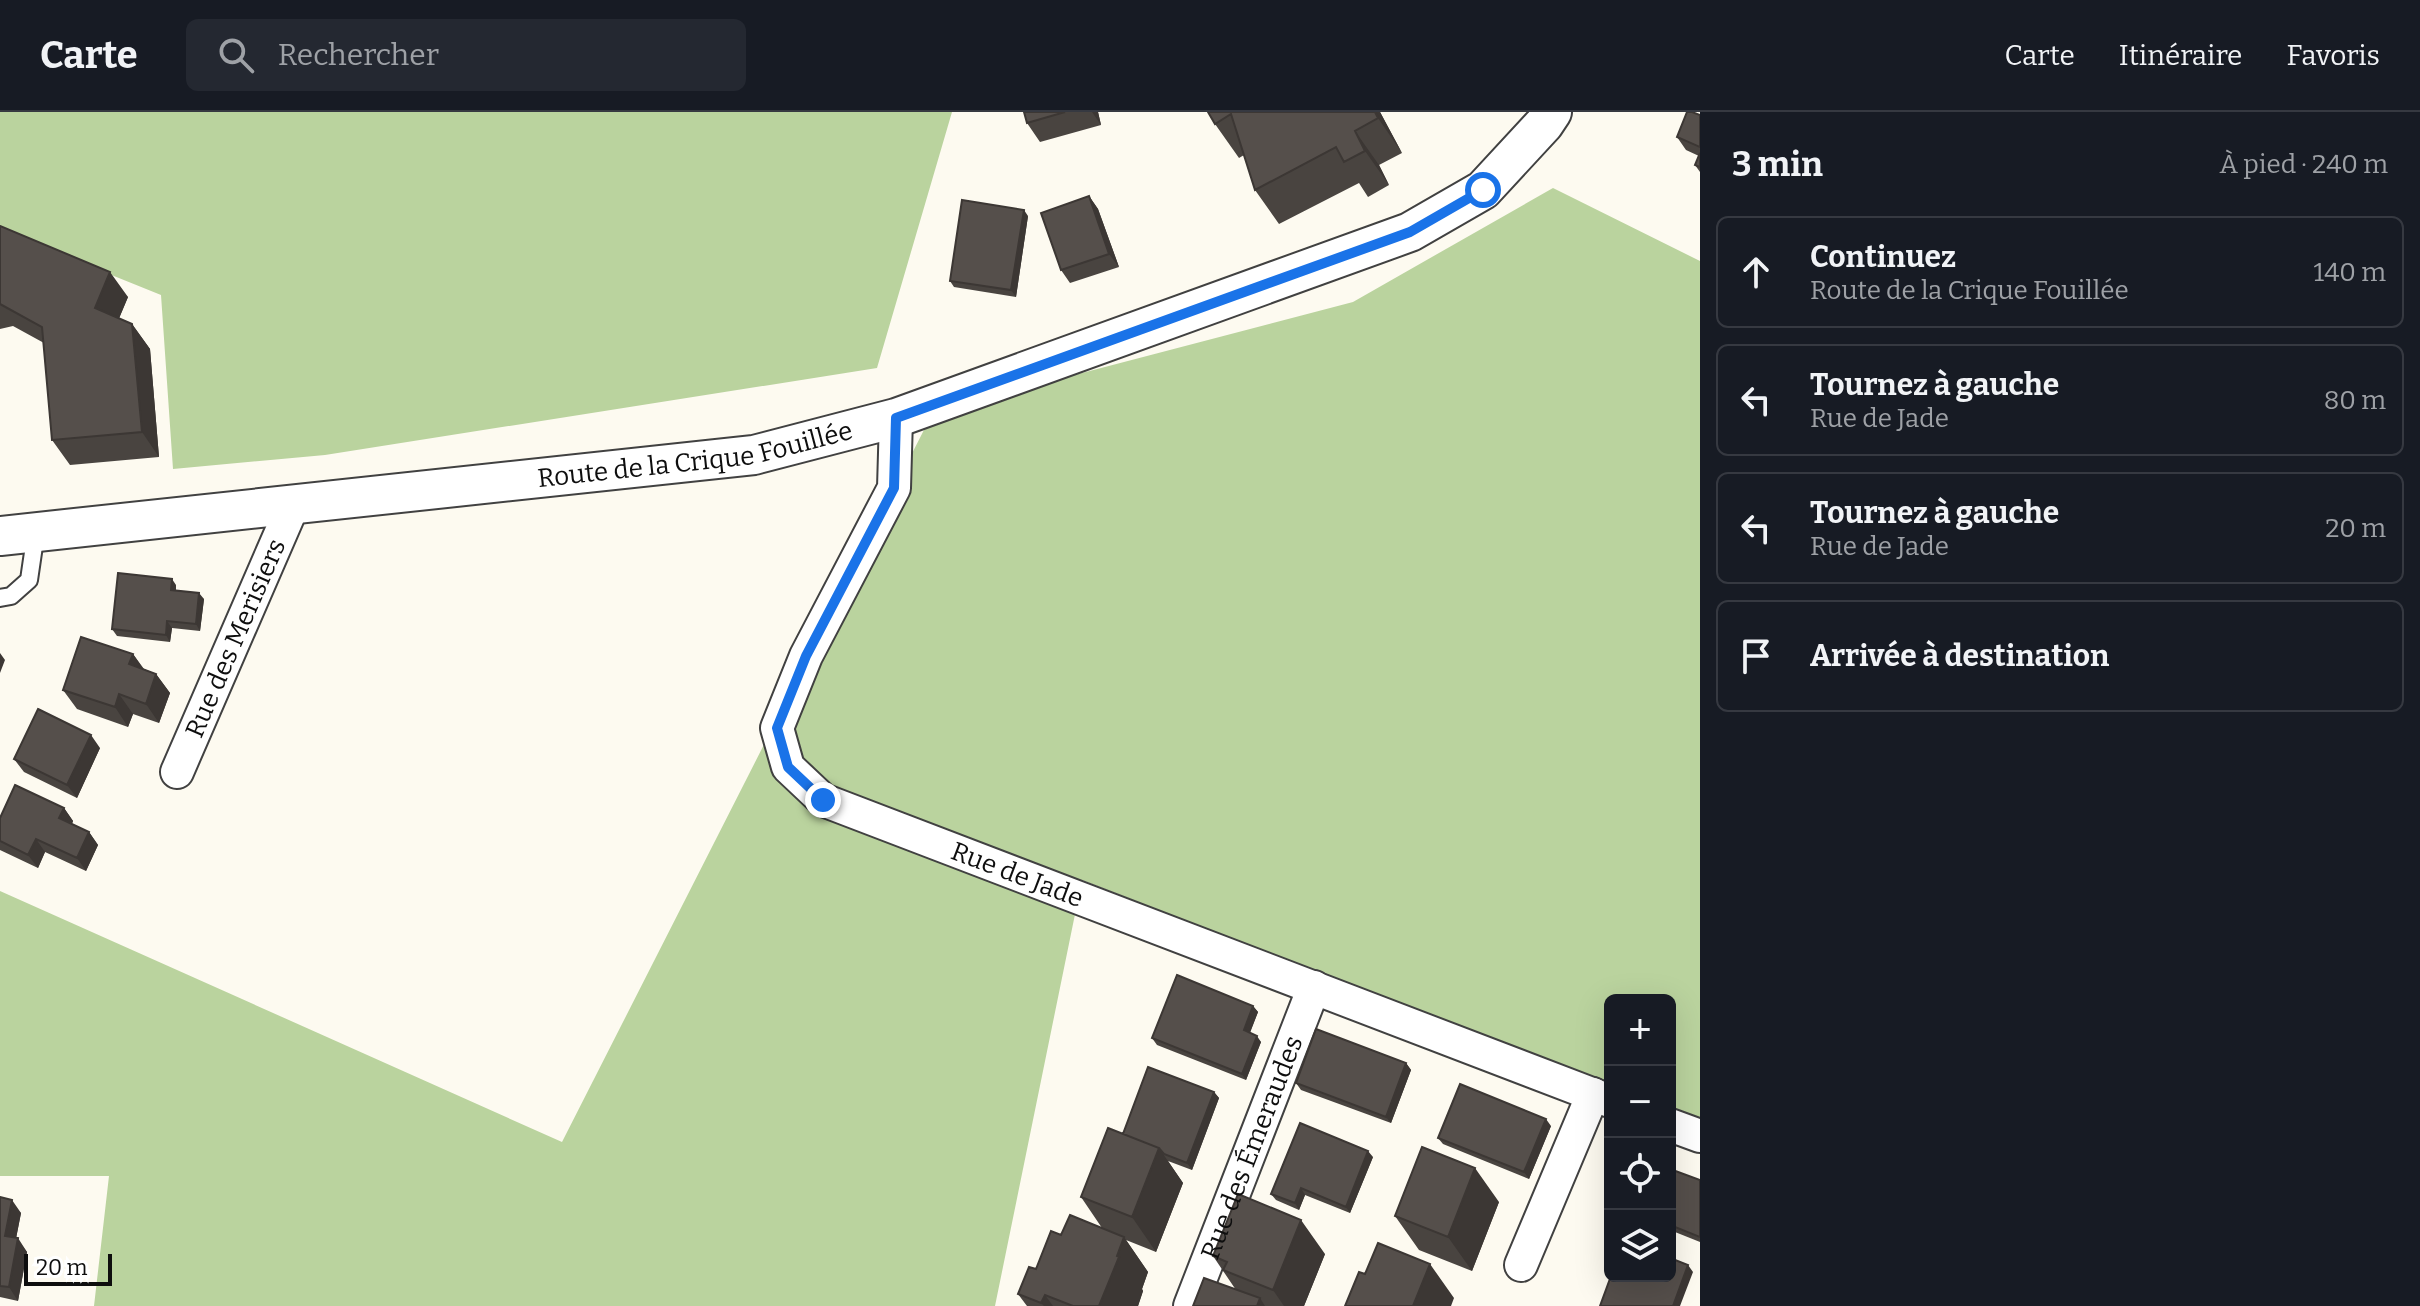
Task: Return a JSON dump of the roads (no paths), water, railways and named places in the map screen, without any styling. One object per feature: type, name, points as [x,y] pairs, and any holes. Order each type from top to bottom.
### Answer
[{"type":"street","name":"Route de la Crique Fouillée","points":[[18,534],[754,455],[896,418],[1410,232],[1483,190],[1552,112]]},
{"type":"street","name":"Rue de Jade","points":[[896,418],[894,488],[806,656],[777,728],[788,767],[823,800],[1601,1098]]},
{"type":"street","name":"Rue des Merisiers","points":[[177,772],[293,505]]},
{"type":"street","name":"Rue des Émeraudes","points":[[1190,1306],[1314,987]]},
{"type":"street","points":[[1521,1265],[1601,1098]]},
{"type":"street","points":[[1676,1127],[1700,1136]]},
{"type":"lane","points":[[0,598],[11,596],[29,580],[18,534]]}]
